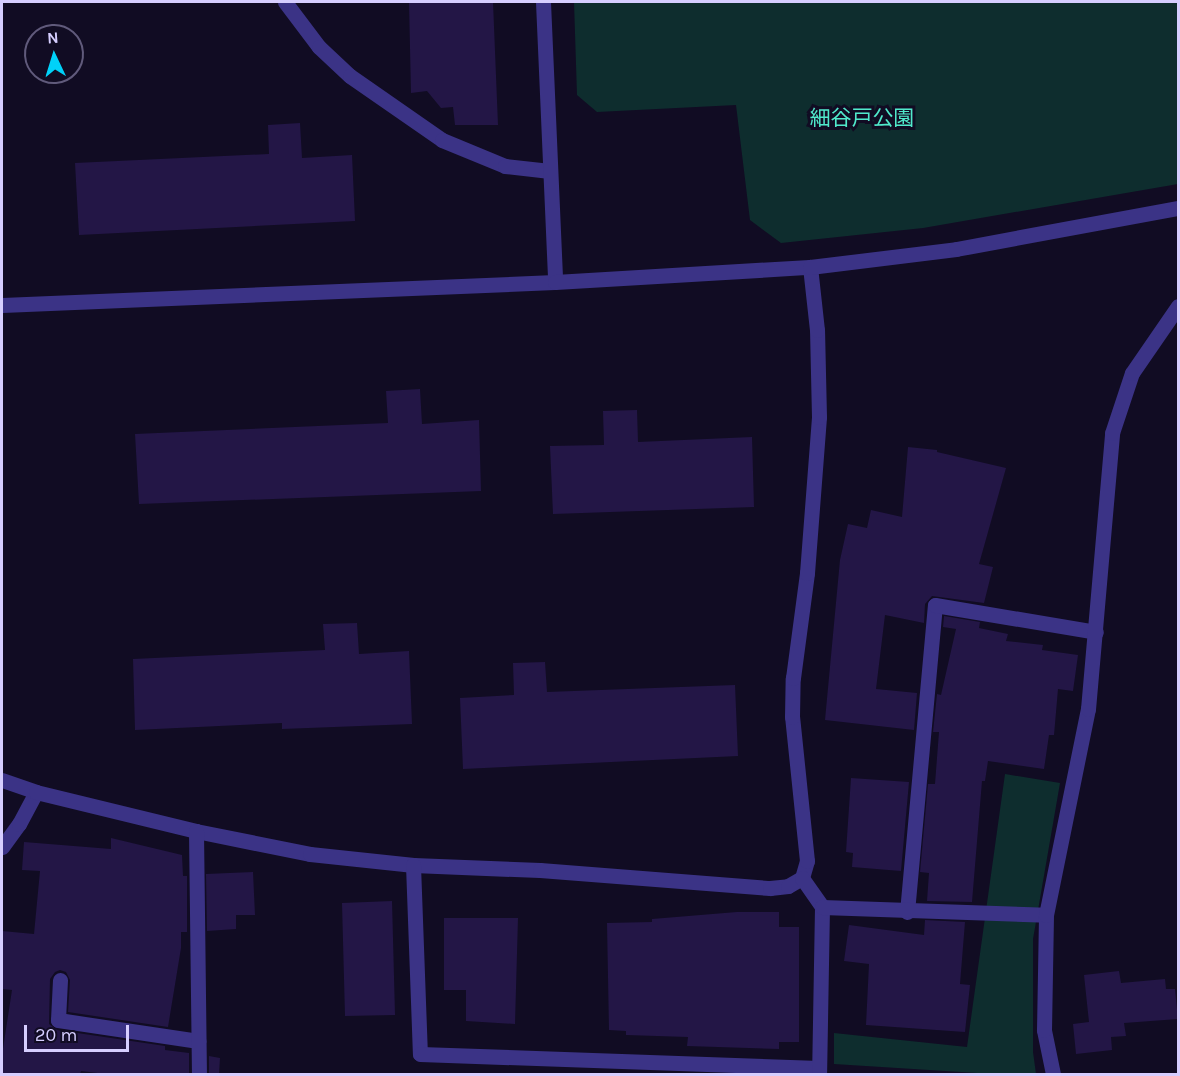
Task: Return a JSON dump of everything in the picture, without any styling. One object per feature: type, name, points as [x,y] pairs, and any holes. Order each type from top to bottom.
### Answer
[{"type":"street","points":[[285,2],[319,47],[350,76],[442,140],[505,166],[550,171]]},
{"type":"street","points":[[543,2],[555,282]]},
{"type":"street","points":[[2,305],[555,282],[810,267],[956,249],[1179,208]]},
{"type":"street","points":[[2,780],[36,792],[196,831],[310,854],[413,865],[540,870],[770,888],[788,886],[802,878],[807,861],[792,717],[793,678],[807,573],[819,417],[817,330],[810,267]]},
{"type":"street","points":[[1053,1074],[1044,1030],[1046,915],[1088,709],[1112,434],[1132,373],[1179,306]]},
{"type":"street","points":[[907,912],[935,605],[1096,632]]},
{"type":"street","points":[[2,847],[19,824],[36,792]]},
{"type":"street","points":[[196,831],[199,1074]]},
{"type":"street","points":[[413,865],[420,1054],[819,1071],[822,907],[802,878]]},
{"type":"street","points":[[822,907],[907,912],[1046,915]]},
{"type":"street","points":[[60,980],[58,1020],[198,1041]]},
{"type":"green space","name":"細谷戸公園","points":[[574,2],[1178,2],[1178,184],[923,228],[781,243],[750,220],[736,105],[597,112],[577,95]]},
{"type":"green space","points":[[1005,774],[1060,783],[1033,939],[1033,1052],[1036,1074],[993,1074],[834,1064],[834,1033],[967,1047]]},
{"type":"building","points":[[409,2],[493,2],[498,125],[455,125],[453,107],[441,108],[427,91],[411,93]]},
{"type":"building","points":[[300,123],[302,158],[352,155],[355,221],[79,235],[75,163],[269,154],[268,125]]},
{"type":"building","points":[[420,389],[422,424],[479,420],[481,491],[139,504],[135,434],[388,423],[386,391]]},
{"type":"building","points":[[637,410],[638,442],[752,437],[754,507],[553,514],[550,446],[604,445],[603,411]]},
{"type":"building","points":[[908,447],[937,450],[937,452],[1006,468],[979,564],[993,567],[984,603],[932,596],[925,604],[924,623],[885,615],[876,689],[917,693],[914,730],[825,720],[840,560],[848,524],[867,528],[871,510],[902,517]]},
{"type":"building","points":[[944,616],[980,622],[979,628],[1008,634],[1006,641],[1043,645],[1042,650],[1078,655],[1073,691],[1058,689],[1054,735],[1049,735],[1044,769],[988,761],[985,781],[982,781],[972,902],[927,901],[929,873],[920,872],[928,784],[935,784],[939,732],[933,732],[937,694],[941,695],[956,629],[943,627]]},
{"type":"building","points":[[357,623],[359,654],[409,651],[412,724],[282,729],[282,723],[135,730],[133,659],[325,650],[323,624]]},
{"type":"building","points":[[545,662],[547,692],[735,685],[738,756],[463,769],[460,698],[514,695],[513,663]]},
{"type":"building","points":[[851,778],[909,782],[901,871],[852,867],[853,853],[846,852]]},
{"type":"building","points":[[111,838],[182,855],[183,876],[187,876],[187,932],[181,932],[181,948],[168,1027],[68,1012],[70,980],[66,972],[60,970],[55,972],[50,979],[49,1024],[57,1030],[165,1046],[165,1050],[189,1053],[189,1074],[106,1074],[81,1071],[80,1074],[2,1074],[2,1055],[12,990],[2,989],[2,931],[34,934],[40,871],[22,870],[24,842],[111,849]]},
{"type":"building","points":[[253,872],[255,915],[236,915],[236,929],[207,931],[206,874]]},
{"type":"building","points":[[392,901],[395,1015],[345,1016],[342,903]]},
{"type":"building","points":[[737,912],[779,912],[779,927],[799,927],[799,1042],[779,1042],[779,1049],[687,1046],[688,1037],[626,1035],[626,1031],[609,1030],[607,923],[652,922],[652,919]]},
{"type":"building","points":[[444,918],[518,918],[515,1024],[466,1021],[466,990],[444,990]]},
{"type":"building","points":[[925,920],[965,922],[960,984],[970,985],[965,1032],[866,1025],[869,964],[844,961],[849,925],[924,935]]},
{"type":"building","points":[[1119,971],[1121,983],[1165,979],[1166,989],[1175,989],[1178,1019],[1124,1023],[1126,1036],[1111,1037],[1112,1050],[1076,1054],[1073,1024],[1089,1022],[1084,975]]},
{"type":"building","points":[[209,1056],[220,1058],[219,1074],[209,1074]]}]
